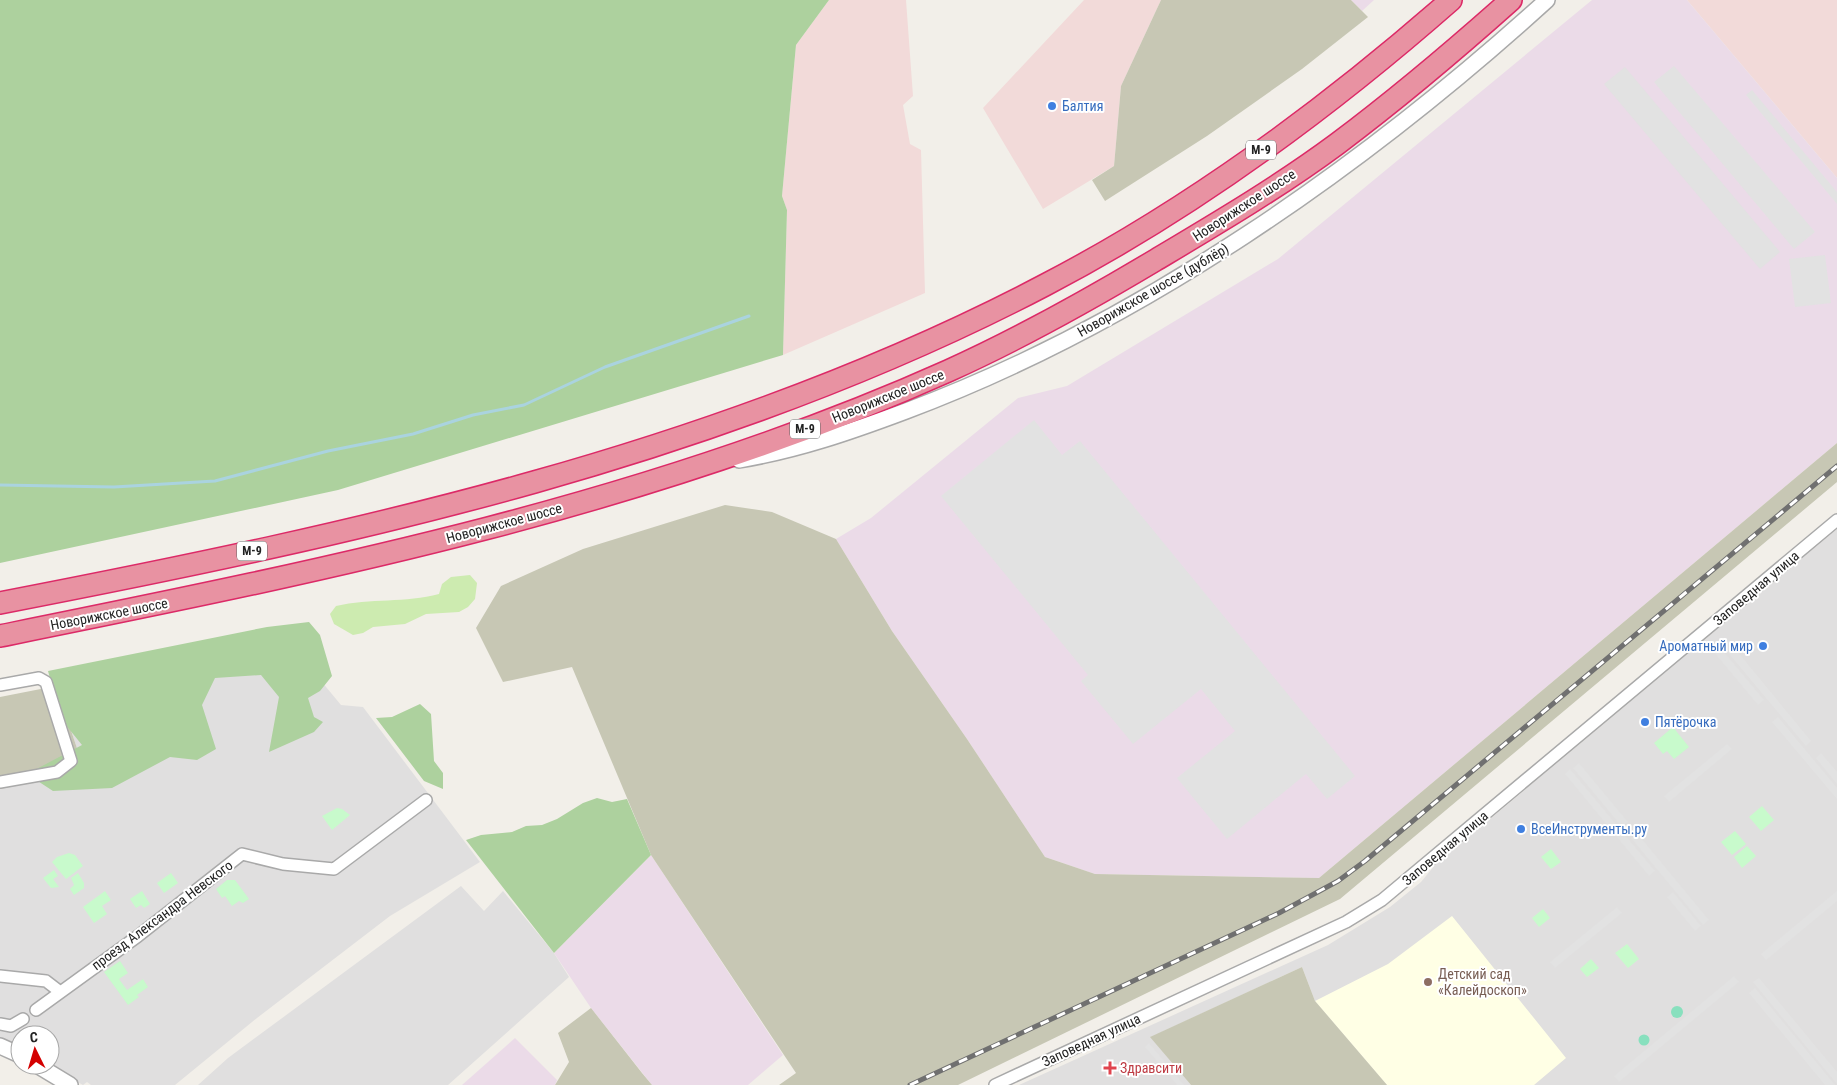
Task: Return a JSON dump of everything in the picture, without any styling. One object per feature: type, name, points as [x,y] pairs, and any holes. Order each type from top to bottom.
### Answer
[{"type":"highway","name":"М-9","points":[[0,604],[155,573],[464,502],[591,466],[712,426],[875,364],[1043,286],[1132,236],[1277,138],[1451,0]]},
{"type":"highway","name":"Новорижское шоссе","points":[[0,636],[312,571],[466,534],[590,500],[700,465],[836,418],[947,372],[1036,329],[1102,292],[1276,186],[1336,144],[1511,0]]},
{"type":"street","name":"Новорижское шоссе (дублёр)","points":[[700,465],[784,453],[849,432],[938,399],[1038,355],[1115,313],[1243,238],[1365,149],[1481,60],[1547,0]]},
{"type":"street","name":"Заповедная улица","points":[[995,1085],[1346,922],[1382,900],[1837,520]]},
{"type":"street","points":[[0,685],[39,678],[46,682],[71,761],[57,772],[0,782]]},
{"type":"street","name":"проезд Александра Невского","points":[[36,1010],[59,991],[138,936],[242,854],[283,864],[334,869],[426,800]]},
{"type":"street","points":[[0,976],[46,982],[59,991]]},
{"type":"street","points":[[0,1024],[11,1026],[23,1020]]},
{"type":"street","points":[[53,1075],[70,1085]]},
{"type":"shaded area","points":[[829,0],[906,0],[913,96],[903,105],[910,144],[921,150],[925,293],[783,355],[787,210],[782,196],[796,45]]},
{"type":"shaded area","name":"Балтия","points":[[1084,0],[1161,0],[1121,86],[1114,166],[1043,209],[983,108]]},
{"type":"shaded area","points":[[1161,0],[1351,0],[1368,17],[1302,69],[1207,136],[1105,201],[1092,180],[1114,166],[1121,86]]},
{"type":"shaded area","points":[[1351,0],[1374,0],[1362,11]]},
{"type":"shaded area","points":[[1592,0],[1687,0],[1837,178],[1837,443],[1319,878],[1095,874],[1045,857],[967,739],[892,631],[836,539],[871,518],[1018,398],[1067,386],[1278,259]]},
{"type":"shaded area","points":[[1687,0],[1837,0],[1837,178]]},
{"type":"shaded area","points":[[1674,66],[1815,232],[1794,249],[1654,82]]},
{"type":"shaded area","points":[[1625,67],[1780,252],[1760,269],[1604,84]]},
{"type":"shaded area","points":[[1752,90],[1837,192],[1837,204],[1746,95]]},
{"type":"shaded area","points":[[1825,255],[1831,303],[1795,307],[1789,259]]},
{"type":"shaded area","points":[[1034,420],[1062,455],[1080,441],[1355,776],[1327,799],[1306,774],[1227,839],[1177,778],[1235,731],[1201,689],[1133,744],[1081,681],[1088,675],[941,496]]},
{"type":"shaded area","points":[[1837,443],[1837,482],[1340,899],[958,1085],[779,1085],[796,1073],[651,855],[572,667],[503,682],[476,628],[501,586],[583,549],[725,505],[772,512],[836,539],[892,631],[967,739],[1045,857],[1095,874],[1319,878]]},
{"type":"shaded area","points":[[1837,529],[1837,1085],[1387,1085],[1315,1001],[1302,967],[1151,1037],[1191,1085],[1019,1085],[1328,945],[1390,907],[1421,882],[1435,865]]},
{"type":"shaded area","points":[[1727,639],[1811,741],[1806,746],[1721,644]]},
{"type":"shaded area","points":[[292,646],[341,705],[363,707],[480,862],[390,916],[257,1018],[175,1085],[91,1085],[87,1082],[83,1085],[60,1072],[60,1025],[10,1025],[10,1046],[0,1041],[0,789],[85,772],[56,686]]},
{"type":"shaded area","points":[[1719,646],[1764,700],[1758,705],[1713,651]]},
{"type":"shaded area","points":[[56,686],[85,772],[0,789],[0,697]]},
{"type":"shaded area","points":[[1778,717],[1837,788],[1837,799],[1772,722]]},
{"type":"shaded area","points":[[1727,744],[1732,749],[1669,802],[1664,796]]},
{"type":"shaded area","points":[[1821,753],[1837,772],[1837,784],[1816,758]]},
{"type":"shaded area","points":[[1579,763],[1628,822],[1622,827],[1573,768]]},
{"type":"shaded area","points":[[1570,769],[1655,871],[1649,876],[1565,774]]},
{"type":"shaded area","points":[[1637,833],[1709,920],[1703,925],[1631,838]]},
{"type":"shaded area","points":[[651,855],[783,1055],[748,1085],[652,1085],[591,1008],[554,953]]},
{"type":"shaded area","points":[[461,886],[484,911],[503,891],[554,953],[569,977],[448,1085],[198,1085],[228,1058]]},
{"type":"shaded area","points":[[1837,891],[1837,901],[1766,960],[1761,954]]},
{"type":"shaded area","points":[[1673,892],[1701,926],[1695,931],[1667,897]]},
{"type":"shaded area","points":[[1617,907],[1622,913],[1555,968],[1550,962]]},
{"type":"shaded area","name":"Детский сад «Калейдоскоп»","points":[[1452,916],[1566,1058],[1534,1085],[1387,1085],[1315,1001],[1388,964]]},
{"type":"shaded area","points":[[1302,967],[1315,1001],[1387,1085],[1191,1085],[1150,1037]]},
{"type":"shaded area","points":[[1734,976],[1739,982],[1619,1082],[1614,1076]]},
{"type":"shaded area","points":[[1759,978],[1837,1072],[1837,1084],[1753,982]]},
{"type":"shaded area","points":[[1755,988],[1835,1085],[1825,1085],[1749,993]]},
{"type":"shaded area","points":[[591,1008],[652,1085],[555,1085],[569,1062],[558,1033]]},
{"type":"shaded area","points":[[515,1038],[557,1080],[555,1085],[462,1085]]},
{"type":"shaded area","points":[[1149,1043],[1184,1085],[1177,1085],[1145,1047]]},
{"type":"green space","points":[[0,0],[829,0],[796,45],[782,196],[787,210],[783,355],[338,490],[0,563]]},
{"type":"green space","points":[[470,575],[477,583],[475,599],[468,607],[459,612],[426,614],[405,624],[373,627],[363,633],[353,635],[334,624],[330,614],[336,606],[362,602],[414,599],[439,594],[442,584],[451,577]]},
{"type":"green space","points":[[309,622],[320,635],[332,676],[320,691],[308,698],[314,717],[323,722],[314,732],[269,752],[279,697],[261,675],[215,678],[202,705],[216,749],[197,760],[170,757],[112,788],[53,791],[27,774],[82,745],[61,719],[48,671],[267,627]]},
{"type":"green space","points":[[420,704],[431,714],[434,761],[443,773],[443,789],[424,781],[376,718],[392,717]]},
{"type":"green space","points":[[1673,727],[1689,747],[1674,759],[1667,751],[1663,754],[1654,743]]},
{"type":"green space","points":[[597,798],[612,802],[627,799],[651,855],[554,953],[466,840],[481,835],[512,832],[526,826],[542,825],[557,819],[583,803]]},
{"type":"green space","points":[[1762,806],[1774,820],[1761,831],[1749,817]]},
{"type":"green space","points":[[337,808],[350,815],[332,830],[322,816]]},
{"type":"green space","points":[[1735,831],[1746,844],[1732,855],[1721,842]]},
{"type":"green space","points":[[1747,846],[1756,856],[1742,868],[1734,857]]},
{"type":"green space","points":[[1551,849],[1561,862],[1551,869],[1541,857]]},
{"type":"green space","points":[[69,853],[75,855],[83,866],[66,879],[52,862],[57,857]]},
{"type":"green space","points":[[54,870],[58,876],[53,879],[59,887],[51,888],[43,878]]},
{"type":"green space","points":[[78,873],[84,883],[84,888],[74,895],[70,889],[74,885],[71,878]]},
{"type":"green space","points":[[171,873],[178,883],[164,893],[157,883]]},
{"type":"green space","points":[[227,880],[235,880],[249,899],[243,903],[239,901],[232,906],[225,896],[222,898],[216,889]]},
{"type":"green space","points":[[105,891],[111,900],[102,906],[107,914],[94,923],[83,907]]},
{"type":"green space","points":[[142,891],[150,904],[144,908],[141,905],[136,908],[130,899]]},
{"type":"green space","points":[[1543,909],[1550,918],[1539,927],[1532,918]]},
{"type":"green space","points":[[1627,944],[1639,959],[1628,968],[1615,953]]},
{"type":"green space","points":[[1591,959],[1599,968],[1587,977],[1580,969]]},
{"type":"green space","points":[[120,961],[128,973],[119,979],[127,990],[143,979],[148,987],[128,1005],[104,972]]},
{"type":"green space","points":[[1677,1006],[1683,1012],[1677,1018],[1671,1012]]},
{"type":"green space","points":[[1644,1034],[1650,1040],[1644,1046],[1638,1040]]},
{"type":"waterway","points":[[0,485],[114,487],[215,481],[328,451],[413,434],[473,415],[524,405],[605,367],[749,316]]},
{"type":"railway","points":[[910,1085],[1279,913],[1338,881],[1365,861],[1837,466]]},
{"type":"place","name":"Балтия","points":[[1052,106]]},
{"type":"place","name":"Ароматный мир","points":[[1763,646]]},
{"type":"place","name":"Пятёрочка","points":[[1645,722]]},
{"type":"place","name":"ВсеИнструменты.ру","points":[[1521,829]]},
{"type":"place","name":"Детский сад «Калейдоскоп»","points":[[1428,982]]},
{"type":"place","name":"Здравсити","points":[[1110,1068]]}]
